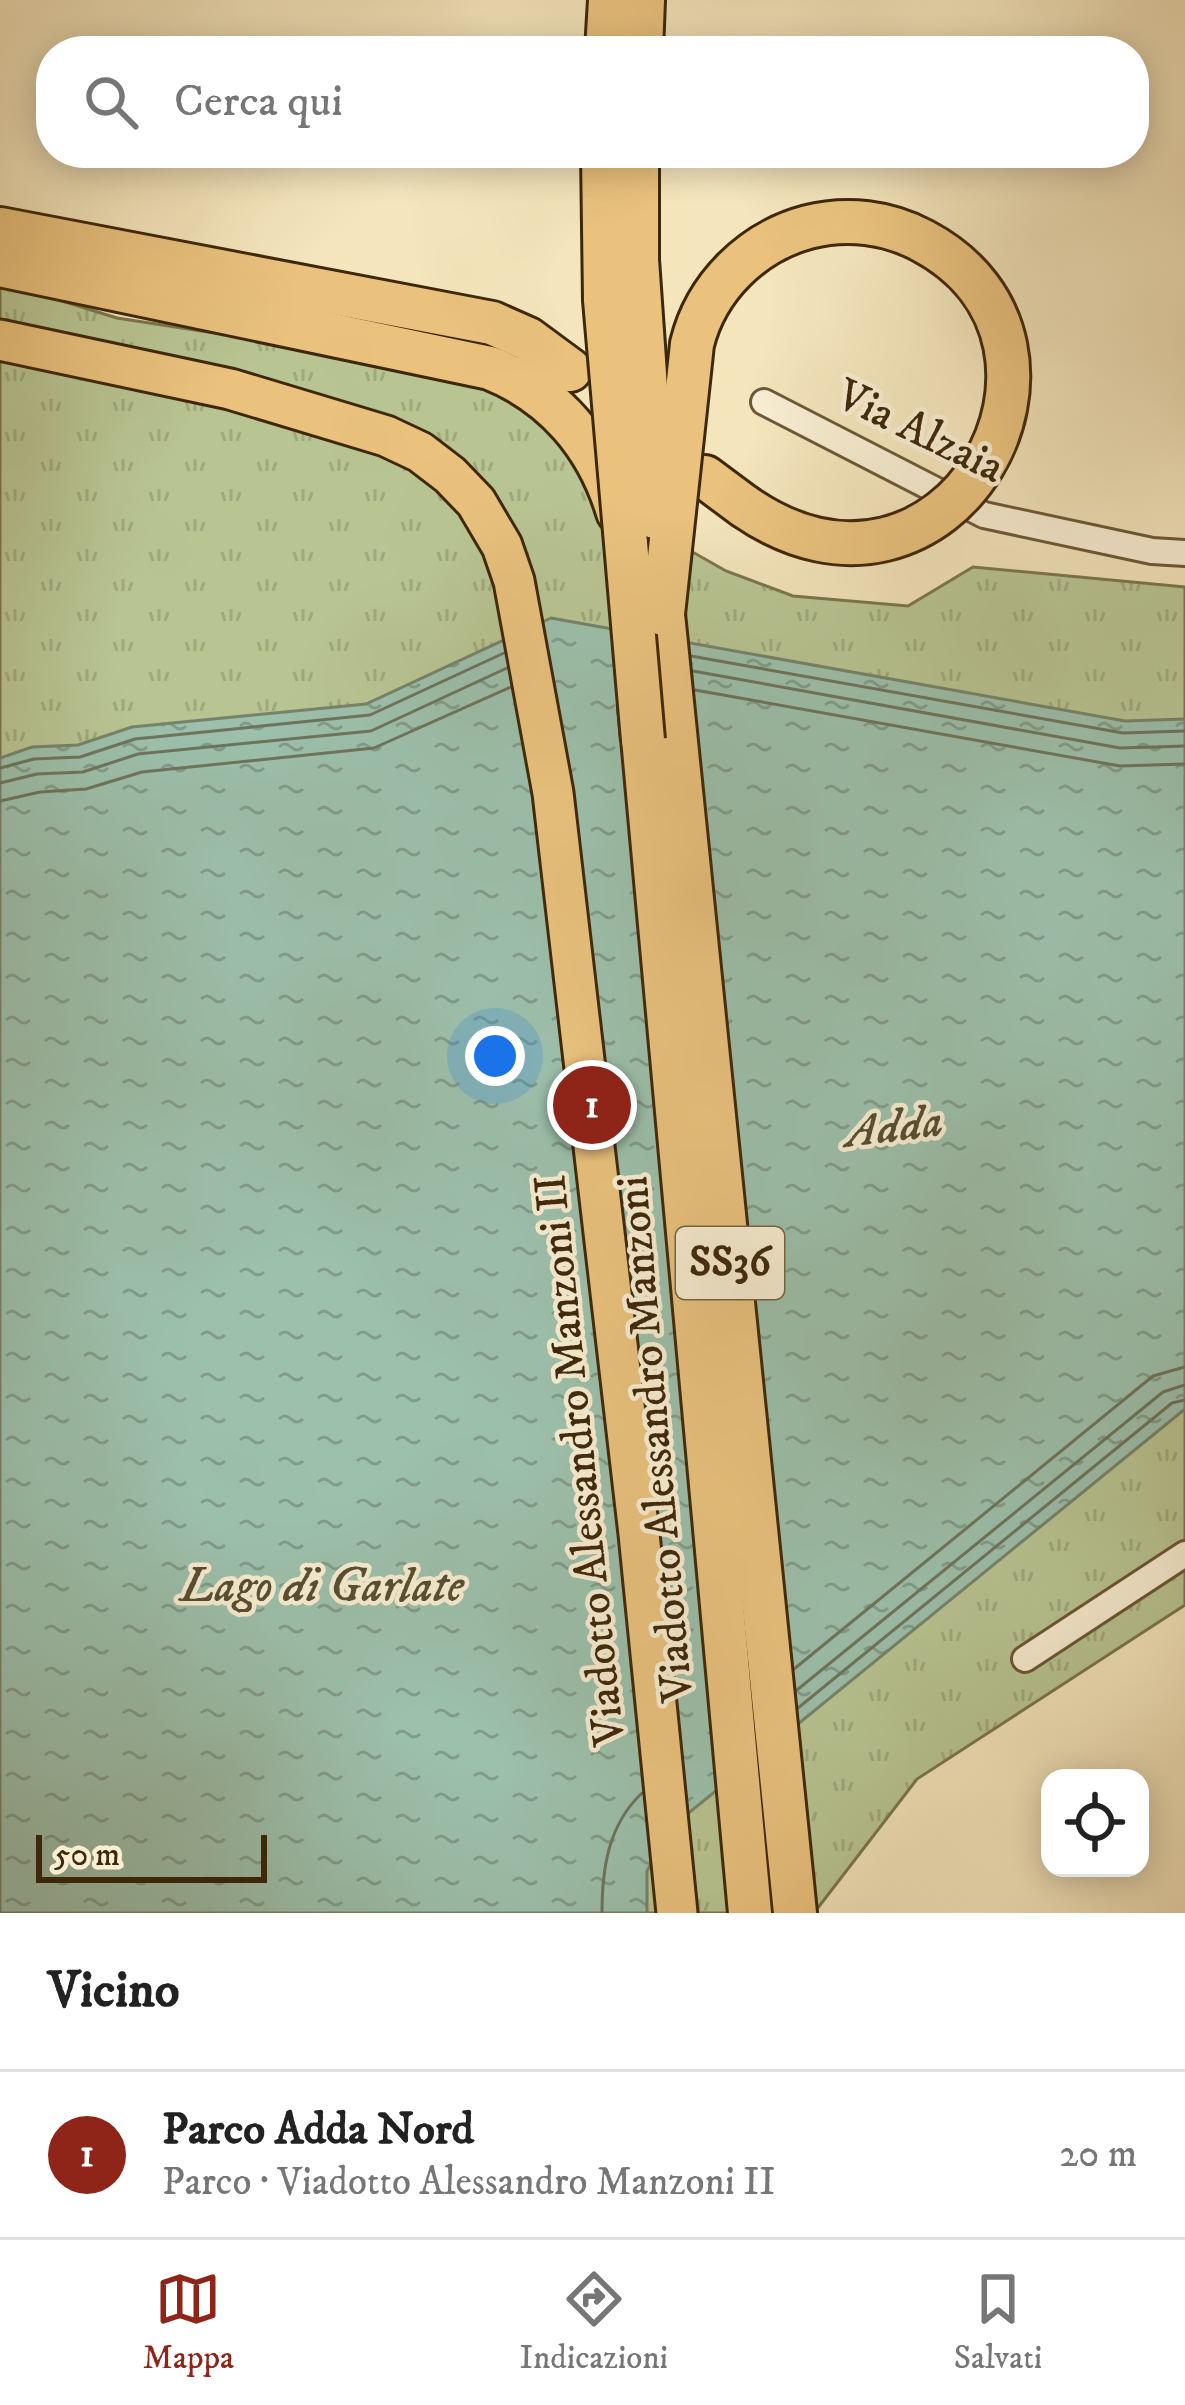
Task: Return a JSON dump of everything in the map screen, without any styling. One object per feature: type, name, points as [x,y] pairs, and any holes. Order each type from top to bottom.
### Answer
[{"type":"highway","points":[[608,36],[610,0]]},
{"type":"highway","points":[[642,36],[643,0]]},
{"type":"highway","name":"SS36","points":[[603,168],[605,300],[643,740]]},
{"type":"highway","name":"SS36","points":[[637,168],[637,260],[663,614]]},
{"type":"highway","points":[[663,614],[692,344],[702,315],[724,281],[778,238],[836,222],[905,232],[956,264],[976,287],[996,322],[1008,381],[997,440],[965,492],[917,527],[859,543],[800,536],[744,506],[704,477]]},
{"type":"highway","points":[[0,229],[492,323],[528,339],[570,370]]},
{"type":"highway","points":[[0,266],[465,362],[502,373],[545,399],[580,434],[606,478],[621,526],[643,740]]},
{"type":"highway","name":"Viadotto Alessandro Manzoni","points":[[663,614],[795,1913]]},
{"type":"highway","name":"Viadotto Alessandro Manzoni","points":[[643,740],[750,1913]]},
{"type":"main road","name":"Viadotto Alessandro Manzoni II","points":[[0,340],[230,389],[362,428],[420,452],[468,493],[497,534],[517,594],[553,793],[639,1534],[677,1913]]},
{"type":"street","name":"Via Alzaia","points":[[764,402],[984,515],[1152,551],[1185,553]]},
{"type":"street","points":[[1025,1659],[1185,1554]]},
{"type":"green space","points":[[0,282],[117,318],[351,354],[489,389],[552,426],[610,505],[726,571],[793,596],[908,606],[973,567],[1185,587],[1185,1605],[917,1779],[814,1913],[0,1913]]},
{"type":"water","points":[[551,618],[1125,721],[1185,719],[1185,1409],[669,1829],[647,1871],[647,1913],[0,1913],[0,758],[32,747],[78,745],[132,727],[366,704]]},
{"type":"place","name":"Parco Adda Nord","points":[[592,1105]]},
{"type":"water label","name":"Adda","points":[[894,1127]]},
{"type":"water label","name":"Lago di Garlate","points":[[322,1587]]}]
